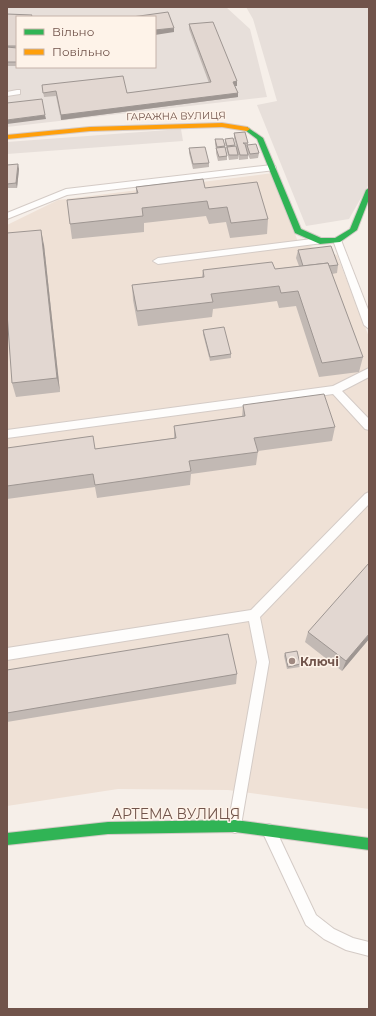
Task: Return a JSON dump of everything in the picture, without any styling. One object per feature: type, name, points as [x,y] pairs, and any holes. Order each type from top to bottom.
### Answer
[{"type":"street","name":"ГАРАЖНА ВУЛИЦЯ","points":[[7,137],[90,129],[222,125],[248,129],[260,138],[298,231],[320,241],[337,240]]},
{"type":"street","points":[[337,240],[353,230],[369,190]]},
{"type":"street","name":"АРТЕМА ВУЛИЦЯ","points":[[7,839],[108,828],[235,826],[369,844]]},
{"type":"lane","points":[[7,94],[17,92]]},
{"type":"lane","points":[[7,216],[66,192],[272,168]]},
{"type":"lane","points":[[337,240],[369,325]]},
{"type":"lane","points":[[158,261],[320,241]]},
{"type":"lane","points":[[7,434],[335,390],[369,372]]},
{"type":"lane","points":[[335,390],[369,426]]},
{"type":"lane","points":[[7,654],[254,615],[369,497]]},
{"type":"lane","points":[[235,826],[263,662],[254,615]]},
{"type":"lane","points":[[269,831],[311,920],[328,934],[350,945],[369,949]]},
{"type":"shaded area","points":[[7,7],[226,7],[250,29],[267,97],[7,127]]},
{"type":"shaded area","points":[[246,7],[369,7],[369,184],[349,219],[306,226],[257,105],[277,101],[253,19]]},
{"type":"shaded area","points":[[181,129],[183,141],[7,154],[7,142]]},
{"type":"shaded area","points":[[273,173],[298,242],[337,255],[369,337],[369,809],[228,790],[118,789],[7,806],[7,225],[58,200]]},
{"type":"building","points":[[168,12],[174,28],[156,30],[156,16],[139,16]]},
{"type":"building","points":[[7,14],[32,15],[16,16],[16,46],[7,46]]},
{"type":"building","points":[[213,22],[237,81],[233,82],[238,93],[61,115],[56,91],[43,93],[42,85],[123,76],[127,93],[211,82],[189,24]]},
{"type":"building","points":[[7,47],[16,48],[16,62],[7,62]]},
{"type":"building","points":[[42,99],[45,115],[7,120],[7,103]]},
{"type":"building","points":[[245,132],[248,143],[243,143],[245,144],[248,155],[240,155],[234,133]]},
{"type":"building","points":[[233,138],[235,145],[227,146],[225,139]]},
{"type":"building","points":[[215,139],[223,139],[225,146],[217,147]]},
{"type":"building","points":[[256,144],[259,153],[250,154],[247,145]]},
{"type":"building","points":[[236,146],[238,155],[229,155],[227,147]]},
{"type":"building","points":[[205,147],[209,163],[193,164],[189,148]]},
{"type":"building","points":[[225,147],[227,156],[219,157],[216,148]]},
{"type":"building","points":[[18,164],[16,183],[7,184],[7,165]]},
{"type":"building","points":[[203,179],[205,188],[257,182],[268,219],[231,223],[227,207],[209,209],[207,201],[142,208],[143,216],[70,224],[67,200],[138,193],[136,187]]},
{"type":"building","points":[[41,230],[57,378],[12,383],[7,313],[7,233]]},
{"type":"building","points":[[331,246],[338,265],[329,266],[328,263],[303,266],[298,250]]},
{"type":"building","points":[[272,262],[275,269],[328,263],[363,357],[322,363],[298,291],[281,293],[279,286],[211,294],[213,302],[137,311],[132,285],[204,277],[203,270]]},
{"type":"building","points":[[224,327],[231,354],[210,357],[203,330]]},
{"type":"building","points":[[324,394],[335,427],[254,438],[258,452],[189,461],[191,471],[95,485],[93,474],[7,486],[7,448],[93,436],[95,449],[176,438],[174,426],[245,416],[243,405]]},
{"type":"building","points":[[369,563],[369,634],[346,661],[308,632]]},
{"type":"building","points":[[228,634],[237,674],[7,713],[7,670]]},
{"type":"building","name":"Ключі","points":[[297,651],[300,664],[288,667],[285,653]]},
{"type":"traffic: fast","points":[[247,129],[260,138],[298,231],[320,241],[337,240],[353,230],[369,190]]},
{"type":"traffic: fast","points":[[7,839],[108,828],[235,826],[369,844]]},
{"type":"traffic: slow","points":[[7,137],[90,129],[222,125],[247,129]]},
{"type":"place","name":"Ключі","points":[[292,661]]}]
